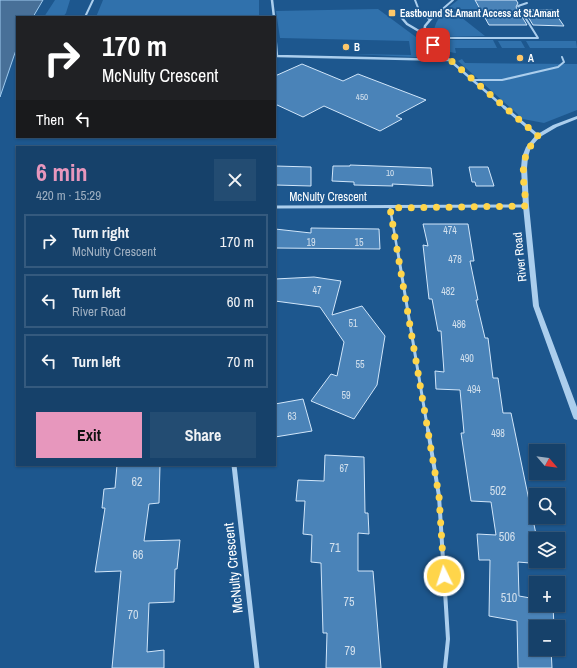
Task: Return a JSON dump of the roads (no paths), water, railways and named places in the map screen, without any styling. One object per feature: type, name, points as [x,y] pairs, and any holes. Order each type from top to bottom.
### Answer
[{"type":"street","points":[[272,0],[274,16]]},
{"type":"street","points":[[424,34],[425,26],[430,20],[426,14],[406,14],[401,17],[407,24],[424,34],[472,80],[538,136]]},
{"type":"street","points":[[276,56],[450,60]]},
{"type":"street","name":"River Road","points":[[577,117],[555,126],[538,136],[529,147],[525,157],[524,168],[526,206],[536,306],[577,417]]},
{"type":"street","name":"McNulty Crescent","points":[[276,207],[390,208],[526,206]]},
{"type":"street","name":"McNulty Crescent","points":[[234,466],[257,668]]},
{"type":"lane","points":[[85,16],[93,0]]},
{"type":"lane","points":[[415,0],[420,13]]},
{"type":"lane","points":[[430,20],[453,0]]},
{"type":"lane","points":[[427,38],[538,38],[518,6],[527,3]]},
{"type":"lane","points":[[472,80],[502,80],[558,67],[564,62],[562,57]]},
{"type":"lane","points":[[390,208],[439,496],[448,639],[445,668]]},
{"type":"place","name":"Eastbound St.Amant Access at St.Amant","points":[[392,13]]},
{"type":"place","name":"B","points":[[346,47]]},
{"type":"place","name":"A","points":[[520,58]]}]
